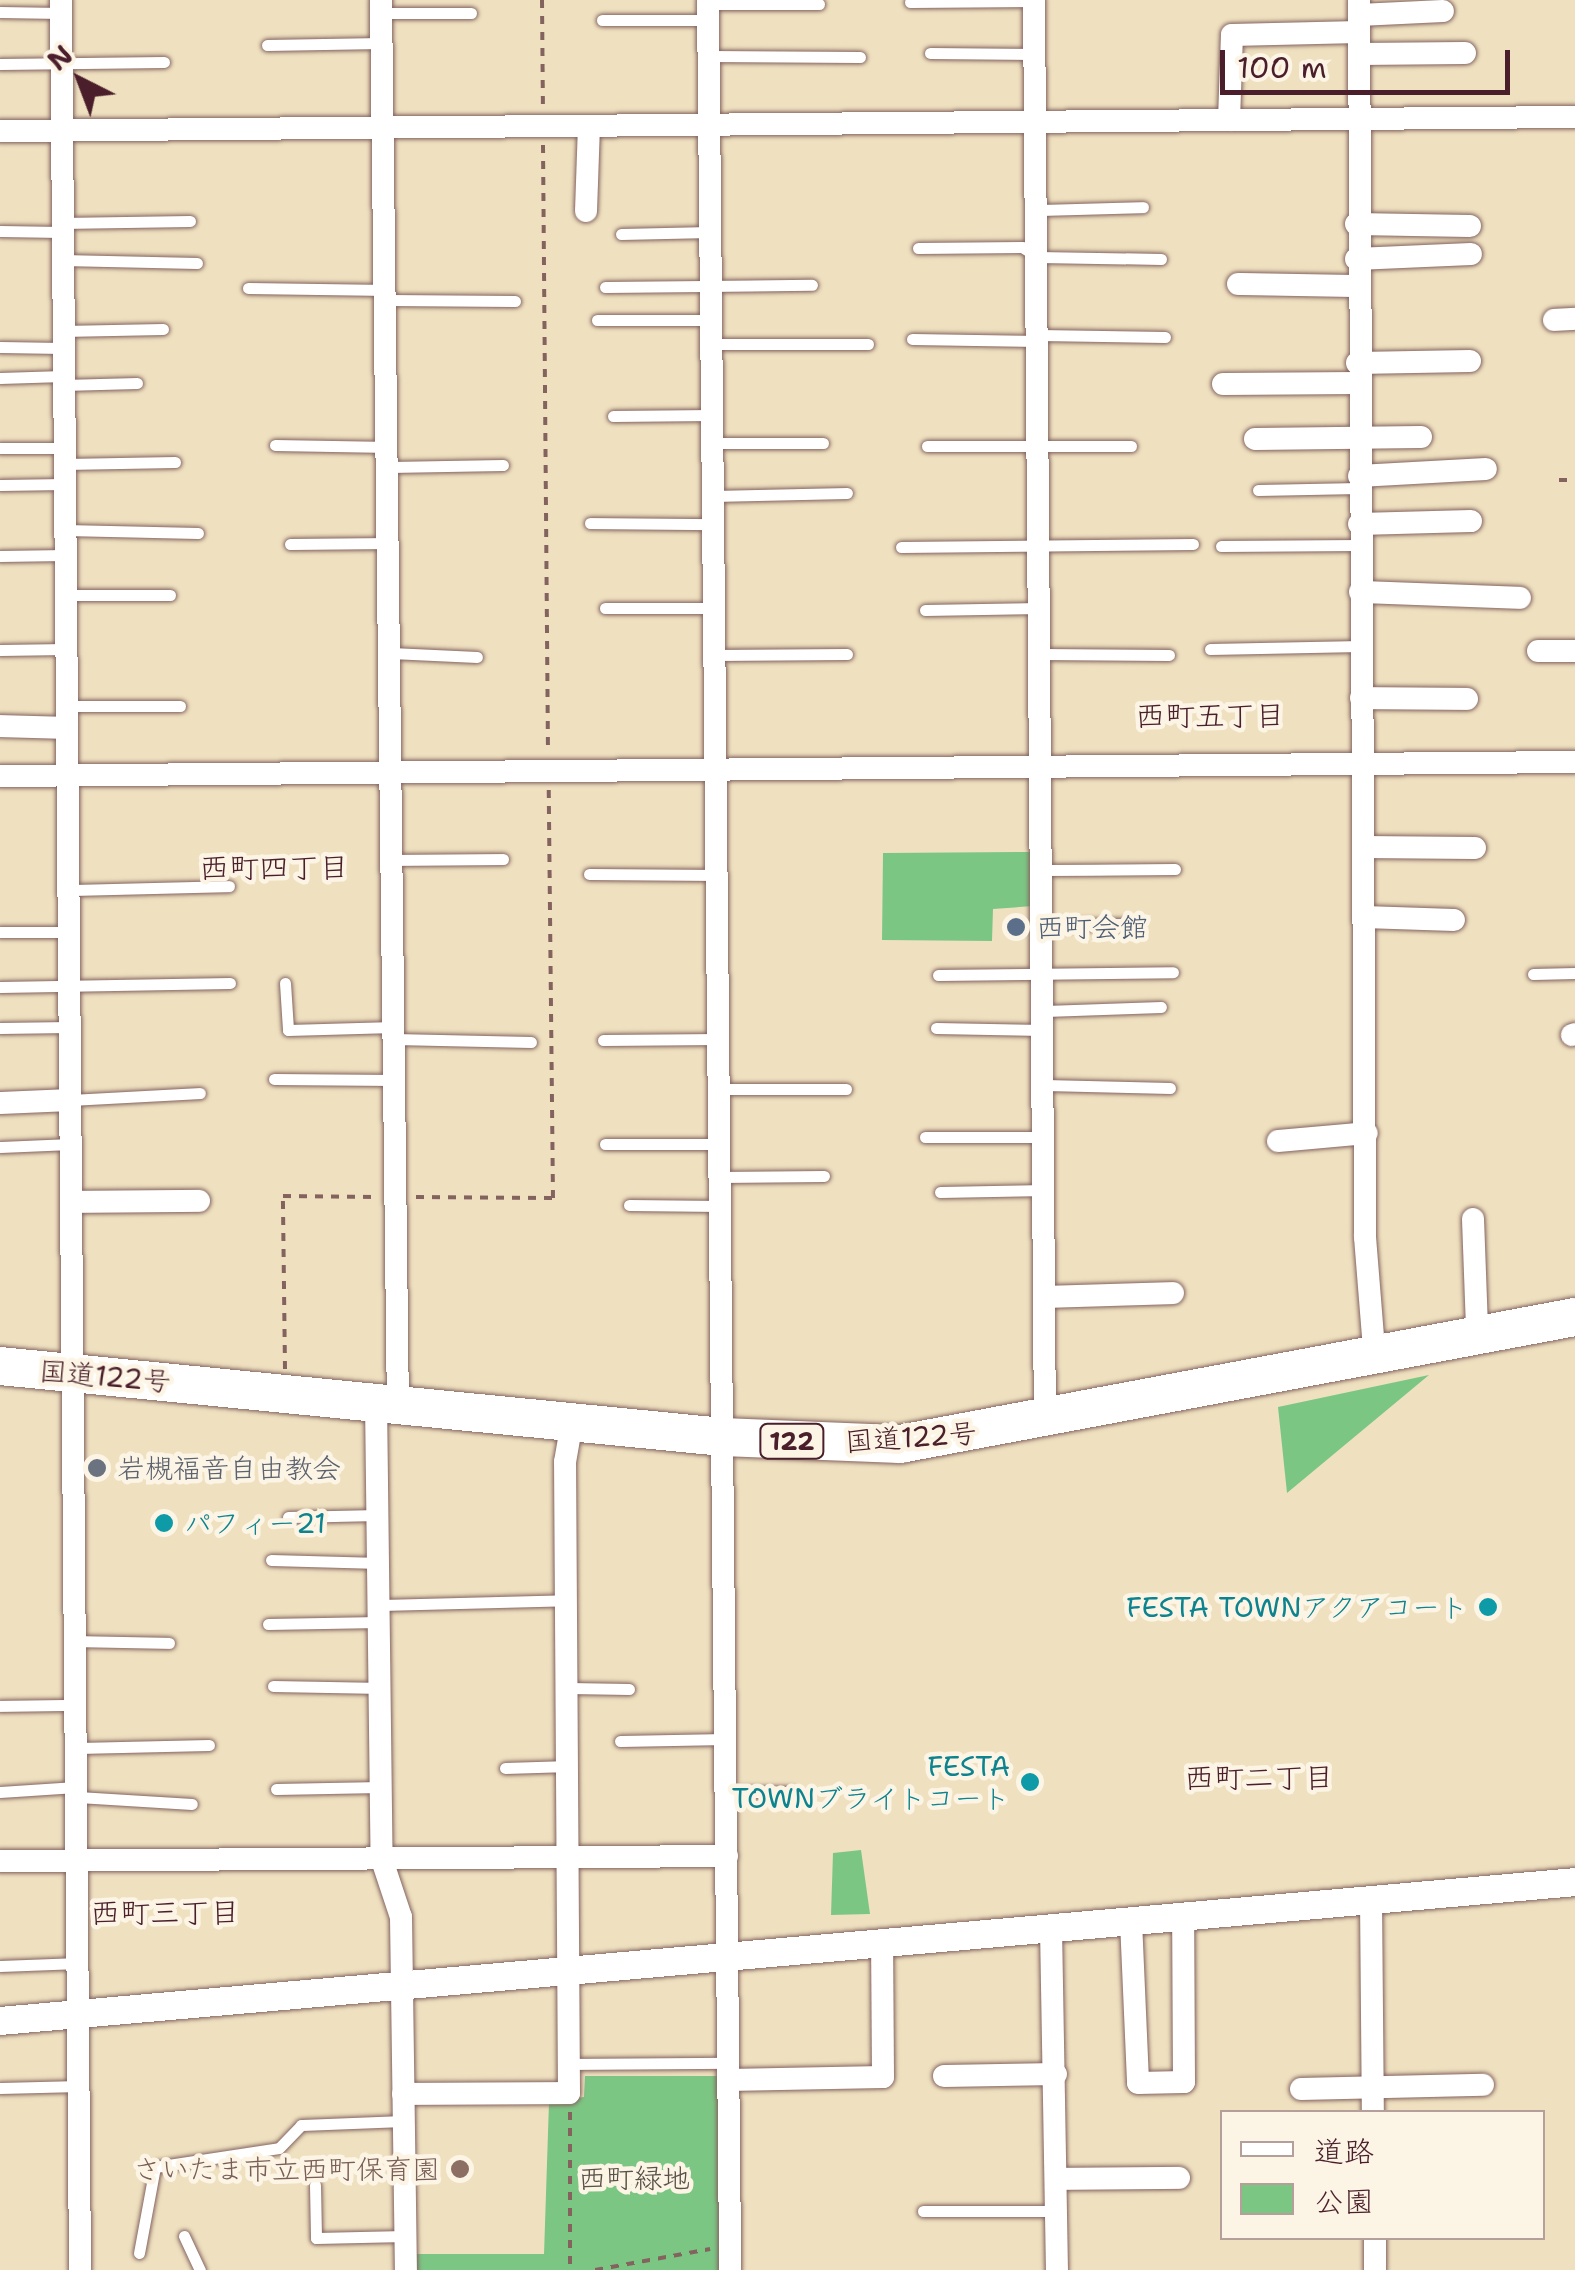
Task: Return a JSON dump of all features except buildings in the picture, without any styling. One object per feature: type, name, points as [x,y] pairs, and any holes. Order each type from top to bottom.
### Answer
[{"type":"highway","name":"国道122号","points":[[0,1366],[722,1437],[900,1444],[1045,1421],[1477,1330],[1575,1317]]},
{"type":"street","points":[[1034,0],[1047,1190],[1045,1421]]},
{"type":"street","points":[[61,6],[65,775],[76,1372],[80,2270]]},
{"type":"street","points":[[381,7],[389,295],[395,1197],[379,1515],[382,1860],[401,1917],[406,2270]]},
{"type":"street","points":[[708,8],[730,2270]]},
{"type":"street","points":[[1229,120],[1232,35],[1359,25],[1444,11]]},
{"type":"street","points":[[1359,25],[1465,52]]},
{"type":"street","points":[[1359,25],[1356,259],[1360,646],[1374,1350]]},
{"type":"street","points":[[0,130],[382,131],[1575,116]]},
{"type":"street","points":[[586,212],[589,127]]},
{"type":"street","points":[[1356,224],[1470,226]]},
{"type":"street","points":[[1356,259],[1471,254]]},
{"type":"street","points":[[1238,284],[1357,286]]},
{"type":"street","points":[[1223,384],[1470,361]]},
{"type":"street","points":[[1255,439],[1421,437]]},
{"type":"street","points":[[1359,482],[1486,468]]},
{"type":"street","points":[[1359,534],[1471,521]]},
{"type":"street","points":[[1360,592],[1520,598]]},
{"type":"street","points":[[1538,651],[1575,650]]},
{"type":"street","points":[[1361,698],[1466,700]]},
{"type":"street","points":[[0,726],[67,717]]},
{"type":"street","points":[[0,776],[1575,762]]},
{"type":"street","points":[[1363,847],[1476,848]]},
{"type":"street","points":[[1364,917],[1454,920]]},
{"type":"street","points":[[0,1102],[71,1100]]},
{"type":"street","points":[[1278,1140],[1367,1133]]},
{"type":"street","points":[[72,1202],[199,1201]]},
{"type":"street","points":[[1474,1219],[1477,1330]]},
{"type":"street","points":[[1047,1297],[1173,1294]]},
{"type":"street","points":[[404,2094],[570,2093],[566,1462],[572,1422]]},
{"type":"street","points":[[0,1861],[726,1856]]},
{"type":"street","points":[[0,2022],[1575,1882]]},
{"type":"street","points":[[1370,1899],[1373,2110]]},
{"type":"street","points":[[1130,1921],[1138,2083],[1184,2082],[1183,1916]]},
{"type":"street","points":[[1050,1928],[1056,2074],[1057,2270]]},
{"type":"street","points":[[728,2071],[883,2078],[882,1944]]},
{"type":"street","points":[[944,2076],[1056,2074]]},
{"type":"street","points":[[1301,2089],[1483,2084]]},
{"type":"street","points":[[1056,2178],[1180,2178]]},
{"type":"street","points":[[1374,2240],[1375,2270]]},
{"type":"lane","points":[[910,2],[1034,0]]},
{"type":"lane","points":[[602,20],[708,8],[819,4]]},
{"type":"lane","points":[[0,12],[61,6]]},
{"type":"lane","points":[[381,7],[472,13]]},
{"type":"lane","points":[[267,45],[382,42]]},
{"type":"lane","points":[[930,53],[1034,54]]},
{"type":"lane","points":[[708,56],[860,56]]},
{"type":"lane","points":[[0,64],[164,62]]},
{"type":"lane","points":[[1037,210],[1144,207]]},
{"type":"lane","points":[[0,231],[190,220]]},
{"type":"lane","points":[[621,234],[710,232]]},
{"type":"lane","points":[[918,248],[1022,248],[1038,257],[1161,259]]},
{"type":"lane","points":[[62,260],[197,262]]},
{"type":"lane","points":[[606,287],[812,285]]},
{"type":"lane","points":[[248,288],[515,301]]},
{"type":"lane","points":[[597,320],[711,320]]},
{"type":"lane","points":[[0,347],[163,329]]},
{"type":"lane","points":[[912,340],[1165,337]]},
{"type":"lane","points":[[711,344],[868,344]]},
{"type":"lane","points":[[0,378],[138,383]]},
{"type":"lane","points":[[613,416],[712,415]]},
{"type":"lane","points":[[712,443],[823,444]]},
{"type":"lane","points":[[927,446],[1038,444],[1053,450],[1131,446]]},
{"type":"lane","points":[[274,446],[502,465]]},
{"type":"lane","points":[[0,448],[64,465]]},
{"type":"lane","points":[[0,485],[64,465],[175,462]]},
{"type":"lane","points":[[1258,490],[1359,482]]},
{"type":"lane","points":[[713,496],[846,494]]},
{"type":"lane","points":[[590,523],[714,524]]},
{"type":"lane","points":[[65,530],[198,533]]},
{"type":"lane","points":[[1221,546],[1359,534]]},
{"type":"lane","points":[[290,544],[390,543]]},
{"type":"lane","points":[[902,546],[1192,544]]},
{"type":"lane","points":[[0,556],[65,555]]},
{"type":"lane","points":[[66,595],[170,595]]},
{"type":"lane","points":[[605,608],[714,608]]},
{"type":"lane","points":[[924,610],[1040,608]]},
{"type":"lane","points":[[1210,649],[1360,646]]},
{"type":"lane","points":[[0,650],[66,649]]},
{"type":"lane","points":[[391,653],[477,657]]},
{"type":"lane","points":[[715,655],[847,654]]},
{"type":"lane","points":[[1040,654],[1169,655]]},
{"type":"lane","points":[[67,717],[180,706]]},
{"type":"lane","points":[[392,860],[503,859]]},
{"type":"lane","points":[[1043,870],[1175,869]]},
{"type":"lane","points":[[589,874],[718,875]]},
{"type":"lane","points":[[67,890],[229,886]]},
{"type":"lane","points":[[1044,925],[1126,924]]},
{"type":"lane","points":[[0,932],[68,932]]},
{"type":"lane","points":[[938,975],[1173,972]]},
{"type":"lane","points":[[1534,974],[1575,973]]},
{"type":"lane","points":[[285,983],[288,1030],[532,1042]]},
{"type":"lane","points":[[0,988],[230,984]]},
{"type":"lane","points":[[936,1028],[1045,1021],[1161,1007]]},
{"type":"lane","points":[[0,1028],[70,1027]]},
{"type":"lane","points":[[603,1040],[719,1039]]},
{"type":"lane","points":[[274,1079],[394,1080]]},
{"type":"lane","points":[[1046,1085],[1170,1088]]},
{"type":"lane","points":[[720,1089],[846,1089]]},
{"type":"lane","points":[[71,1100],[200,1093]]},
{"type":"lane","points":[[925,1137],[1046,1137]]},
{"type":"lane","points":[[0,1147],[72,1144]]},
{"type":"lane","points":[[605,1144],[720,1144]]},
{"type":"lane","points":[[720,1176],[824,1176]]},
{"type":"lane","points":[[940,1192],[1047,1190]]},
{"type":"lane","points":[[629,1205],[720,1206]]},
{"type":"lane","points":[[288,1517],[379,1515]]},
{"type":"lane","points":[[271,1560],[380,1562]]},
{"type":"lane","points":[[268,1624],[568,1600]]},
{"type":"lane","points":[[77,1641],[169,1643]]},
{"type":"lane","points":[[273,1686],[383,1688]]},
{"type":"lane","points":[[569,1688],[629,1688]]},
{"type":"lane","points":[[0,1706],[78,1705]]},
{"type":"lane","points":[[620,1741],[726,1739]]},
{"type":"lane","points":[[78,1748],[209,1745]]},
{"type":"lane","points":[[505,1768],[569,1766]]},
{"type":"lane","points":[[276,1789],[382,1787]]},
{"type":"lane","points":[[0,1792],[78,1792],[192,1804]]},
{"type":"lane","points":[[726,1792],[791,1792]]},
{"type":"lane","points":[[0,1966],[79,1964]]},
{"type":"lane","points":[[570,2064],[728,2071]]},
{"type":"lane","points":[[0,2088],[80,2086]]},
{"type":"lane","points":[[139,2253],[155,2168],[280,2148],[301,2124],[404,2120]]},
{"type":"lane","points":[[315,2185],[316,2238],[406,2236]]},
{"type":"lane","points":[[923,2211],[1056,2211]]},
{"type":"lane","points":[[184,2236],[200,2270]]},
{"type":"path","points":[[286,1393],[283,1196],[553,1198],[542,0]]},
{"type":"path","points":[[1559,480],[1575,480]]},
{"type":"path","points":[[570,2093],[570,2270]]},
{"type":"path","points":[[595,2270],[729,2246]]},
{"type":"green space","points":[[1034,852],[1033,906],[993,909],[992,941],[882,940],[883,853]]},
{"type":"green space","points":[[1429,1375],[1287,1493],[1278,1407]]},
{"type":"green space","points":[[861,1850],[870,1914],[831,1915],[833,1853]]},
{"type":"green space","name":"西町緑地","points":[[585,2076],[721,2076],[720,2270],[416,2270],[415,2254],[544,2254],[549,2102],[584,2097]]},
{"type":"place","name":"西町会館","points":[[1016,927]]},
{"type":"place","name":"岩槻福音自由教会","points":[[97,1468]]},
{"type":"place","name":"パフィー21","points":[[164,1523]]},
{"type":"place","name":"FESTA TOWNアクアコート","points":[[1488,1607]]},
{"type":"place","name":"FESTA TOWNブライトコート","points":[[1030,1782]]},
{"type":"place","name":"さいたま市立西町保育園","points":[[460,2169]]},
{"type":"district","name":"西町五丁目","points":[[1210,716]]},
{"type":"district","name":"西町四丁目","points":[[274,868]]},
{"type":"district","name":"西町二丁目","points":[[1259,1778]]},
{"type":"district","name":"西町三丁目","points":[[165,1913]]}]
